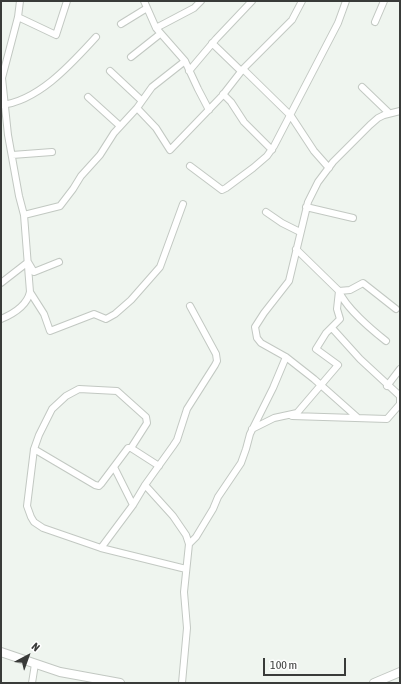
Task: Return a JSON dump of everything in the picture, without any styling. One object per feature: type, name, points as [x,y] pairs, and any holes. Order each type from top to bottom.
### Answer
[{"type":"main road","points":[[2,654],[60,672],[120,683]]},
{"type":"main road","points":[[375,683],[400,672]]},
{"type":"street","points":[[1,319],[8,316],[24,303],[29,298],[30,292],[24,215],[16,185],[3,105],[2,78],[18,17],[20,1]]},
{"type":"street","points":[[18,17],[56,36],[67,1]]},
{"type":"street","points":[[144,1],[158,31],[185,61],[209,110]]},
{"type":"street","points":[[131,57],[158,31],[194,8],[201,1]]},
{"type":"street","points":[[189,71],[212,43],[252,1]]},
{"type":"street","points":[[137,108],[156,128],[170,150],[209,110],[242,70],[292,20],[302,1]]},
{"type":"street","points":[[190,166],[222,190],[253,168],[272,150],[338,23],[346,1]]},
{"type":"street","points":[[376,22],[384,1]]},
{"type":"street","points":[[121,24],[147,8]]},
{"type":"street","points":[[3,105],[31,95],[63,72],[96,37]]},
{"type":"street","points":[[212,43],[291,116],[314,151],[329,168]]},
{"type":"street","points":[[24,215],[60,206],[81,176],[100,155],[114,133],[137,108],[141,100],[152,87],[185,61]]},
{"type":"street","points":[[110,72],[141,100]]},
{"type":"street","points":[[362,87],[389,113]]},
{"type":"street","points":[[223,94],[231,102],[244,122],[272,150]]},
{"type":"street","points":[[88,97],[120,126]]},
{"type":"street","points":[[1,111],[3,105]]},
{"type":"street","points":[[358,418],[321,385],[286,357],[261,343],[257,338],[255,327],[289,281],[306,207],[318,182],[370,124],[389,113],[400,111]]},
{"type":"street","points":[[12,155],[52,152]]},
{"type":"street","points":[[30,292],[44,314],[50,331],[94,314],[106,319],[115,314],[131,300],[160,267],[183,204]]},
{"type":"street","points":[[306,207],[353,218]]},
{"type":"street","points":[[266,212],[282,223],[300,232]]},
{"type":"street","points":[[296,249],[339,291],[343,301],[386,341]]},
{"type":"street","points":[[28,262],[34,272],[59,262]]},
{"type":"street","points":[[1,283],[28,262]]},
{"type":"street","points":[[339,291],[350,290],[363,283],[396,309]]},
{"type":"street","points":[[252,429],[274,418],[297,413],[338,365],[316,350],[326,333],[340,319],[337,309],[339,291]]},
{"type":"street","points":[[101,548],[173,446],[187,409],[217,361],[214,348],[190,306]]},
{"type":"street","points":[[288,415],[387,419],[400,404],[400,396],[387,386],[360,359],[332,328]]},
{"type":"street","points":[[189,544],[196,537],[214,509],[218,497],[241,463],[252,429],[273,388],[286,357]]},
{"type":"street","points":[[387,386],[400,369]]},
{"type":"street","points":[[34,449],[99,486],[128,448],[131,448],[147,423],[146,417],[117,391],[80,390],[66,396],[52,409],[34,449],[27,506],[31,517],[43,528],[101,548],[186,569]]},
{"type":"street","points":[[131,448],[159,466]]},
{"type":"street","points":[[114,467],[133,504]]},
{"type":"street","points":[[145,485],[173,516],[186,535],[189,544],[184,592],[187,628],[182,683]]},
{"type":"street","points":[[32,683],[35,664]]}]
